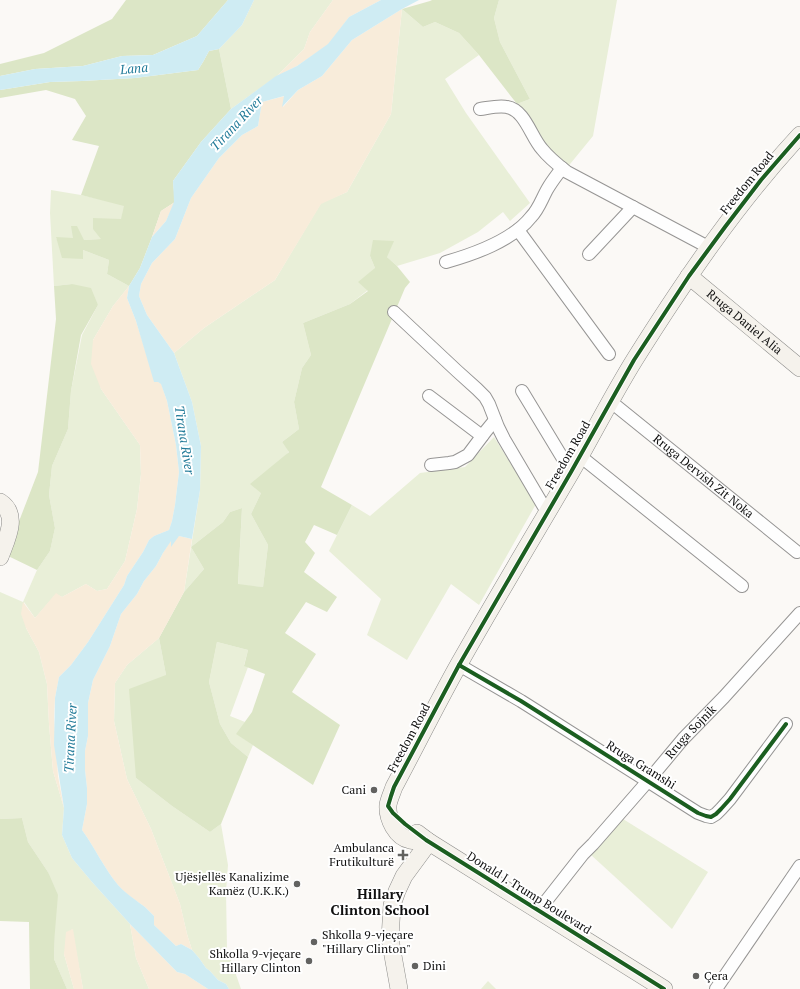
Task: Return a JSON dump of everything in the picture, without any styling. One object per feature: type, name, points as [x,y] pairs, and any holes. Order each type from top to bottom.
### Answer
[{"type":"main road","name":"Freedom Road","points":[[388,806],[394,788],[459,665],[634,360],[689,276],[737,211],[761,180],[800,136]]},
{"type":"main road","name":"Rruga Daniel Alia","points":[[689,276],[800,368]]},
{"type":"main road","points":[[0,557],[11,523],[5,508]]},
{"type":"main road","name":"Donald J. Trump Boulevard","points":[[388,806],[390,820],[401,836],[411,840],[428,841],[664,989]]},
{"type":"main road","points":[[399,989],[390,939],[392,905],[404,876],[428,841]]},
{"type":"street","points":[[480,109],[508,107],[517,112],[523,118],[534,140],[567,172],[710,248]]},
{"type":"street","points":[[446,262],[470,255],[490,246],[518,230],[532,217],[540,205],[548,188],[562,168]]},
{"type":"street","points":[[589,254],[633,207]]},
{"type":"street","points":[[518,230],[609,354]]},
{"type":"street","points":[[394,312],[481,393],[489,404],[504,438],[547,512]]},
{"type":"street","points":[[522,390],[571,472]]},
{"type":"street","points":[[429,396],[482,436]]},
{"type":"street","name":"Rruga Dervish Zit Noka","points":[[610,401],[797,552]]},
{"type":"street","points":[[432,465],[449,463],[468,455],[495,420]]},
{"type":"street","points":[[580,456],[742,586]]},
{"type":"street","name":"Rruga Sojnik","points":[[539,910],[583,854],[684,739],[800,613]]},
{"type":"street","name":"Rruga Gramshi","points":[[459,665],[521,701],[698,813],[711,817],[716,814],[730,799],[786,724]]},
{"type":"street","points":[[716,989],[800,866]]},
{"type":"green space","points":[[126,0],[228,0],[197,36],[153,55],[122,56],[83,66],[35,69],[0,76],[0,64],[44,53],[112,19]]},
{"type":"green space","points":[[254,0],[333,0],[310,32],[304,49],[277,76],[231,109],[219,49],[242,25]]},
{"type":"green space","points":[[432,0],[499,0],[494,18],[500,42],[530,99],[517,104],[479,55],[459,33],[435,22],[423,27],[402,9]]},
{"type":"green space","points":[[499,0],[617,0],[593,136],[566,169],[528,127],[517,104],[530,99],[500,42],[494,18]]},
{"type":"green space","points":[[402,9],[423,27],[435,22],[459,33],[479,55],[445,79],[466,113],[530,203],[510,221],[503,212],[478,232],[440,253],[397,266],[387,257],[370,256],[375,268],[368,290],[350,304],[303,323],[311,355],[302,368],[294,402],[299,429],[282,442],[289,451],[261,493],[251,514],[268,545],[263,587],[238,585],[242,508],[230,512],[223,522],[191,547],[200,490],[201,446],[192,402],[174,353],[204,328],[275,280],[321,203],[347,192],[391,114]]},
{"type":"green space","points":[[219,49],[231,109],[201,142],[173,181],[175,202],[161,211],[140,268],[129,286],[107,274],[109,260],[83,250],[83,259],[62,258],[56,237],[73,238],[71,226],[77,226],[84,240],[101,239],[93,229],[93,218],[121,219],[124,206],[81,195],[99,146],[72,140],[86,116],[75,99],[46,90],[0,98],[0,90],[50,82],[135,78],[198,70],[209,51]]},
{"type":"green space","points":[[51,190],[125,205],[122,219],[102,239],[84,240],[73,238],[56,238],[82,259],[83,250],[109,260],[107,274],[129,286],[113,306],[93,340],[101,389],[140,445],[141,474],[137,509],[125,561],[107,589],[97,591],[86,584],[62,597],[56,594],[35,618],[24,602],[26,628],[39,652],[47,684],[53,771],[64,808],[62,835],[72,858],[130,924],[136,958],[149,989],[83,989],[72,929],[64,954],[74,989],[67,989],[54,959],[55,931],[48,872],[28,842],[22,818],[0,819],[0,592],[23,602],[37,570],[50,551],[55,528],[49,495],[52,466],[68,429],[71,391],[82,335],[98,305],[72,284],[54,286],[50,213]]},
{"type":"green space","points":[[373,240],[394,241],[387,257],[397,266],[410,282],[405,288],[321,487],[352,505],[337,535],[314,525],[305,542],[315,553],[304,572],[337,597],[327,612],[306,602],[285,633],[316,654],[292,692],[340,725],[313,785],[236,734],[252,712],[265,674],[244,666],[248,650],[217,642],[209,682],[220,724],[231,743],[248,757],[221,824],[210,832],[172,806],[136,778],[129,689],[166,675],[159,638],[184,592],[204,569],[191,547],[223,522],[230,512],[242,508],[238,584],[263,587],[268,545],[251,514],[261,493],[250,484],[289,452],[282,442],[299,429],[294,402],[302,368],[311,355],[303,323],[350,304],[368,291],[358,282],[375,268],[370,256]]},
{"type":"green space","points":[[72,284],[91,288],[98,305],[81,335],[71,391],[68,429],[52,466],[49,495],[55,528],[50,551],[37,570],[6,555],[38,472],[56,319],[54,286]]},
{"type":"green space","points":[[494,437],[536,504],[479,605],[451,584],[407,660],[367,635],[381,599],[329,551],[352,505],[370,516],[420,473],[465,467]]},
{"type":"green space","points":[[191,547],[204,569],[184,592]]},
{"type":"green space","points":[[159,638],[166,675],[136,778],[172,806],[210,832],[221,824],[228,865],[226,891],[227,949],[241,989],[229,989],[226,984],[218,980],[206,968],[192,950],[180,904],[151,829],[127,779],[114,721],[115,683],[127,665]]},
{"type":"green space","points":[[217,642],[248,650],[244,665],[248,667],[230,716],[245,722],[237,734],[253,745],[248,757],[231,743],[220,724],[209,682]]},
{"type":"green space","points":[[22,818],[28,842],[48,872],[58,895],[54,959],[67,989],[30,989],[29,922],[0,921],[0,819]]},
{"type":"green space","points":[[623,819],[708,872],[672,929],[590,854]]},
{"type":"green space","points":[[488,981],[496,989],[481,989]]},
{"type":"sand","points":[[333,0],[381,0],[349,17],[329,44],[297,66],[277,76],[304,49],[310,32]]},
{"type":"sand","points":[[402,9],[391,114],[347,192],[321,204],[275,280],[204,328],[174,353],[147,315],[139,296],[141,284],[152,263],[175,239],[191,198],[219,158],[242,135],[258,126],[262,102],[285,96],[283,107],[298,90],[322,76],[352,40]]},
{"type":"sand","points":[[175,202],[166,221],[152,237],[161,211]]},
{"type":"sand","points":[[129,286],[127,298],[136,321],[155,382],[161,383],[167,401],[176,445],[179,472],[175,505],[169,530],[154,536],[149,540],[127,576],[124,585],[88,642],[71,665],[59,677],[55,698],[54,717],[58,776],[64,808],[53,771],[47,684],[39,652],[26,628],[21,614],[23,602],[35,618],[56,593],[62,597],[86,584],[97,591],[107,589],[125,561],[137,509],[141,474],[140,445],[101,389],[91,364],[93,340],[113,306]]},
{"type":"sand","points":[[179,536],[192,539],[184,592],[159,638],[127,665],[115,683],[114,721],[127,779],[151,829],[180,904],[192,950],[181,944],[176,946],[154,925],[154,916],[118,885],[108,872],[82,830],[87,804],[85,751],[88,736],[88,703],[93,680],[110,646],[121,614],[156,566],[171,540]]},
{"type":"sand","points":[[130,924],[177,972],[185,974],[208,989],[149,989],[136,958]]},
{"type":"sand","points":[[73,929],[83,989],[74,989],[64,954],[66,932]]},
{"type":"water","name":"Lana","points":[[228,0],[254,0],[242,25],[219,49],[209,51],[198,70],[135,78],[50,82],[0,90],[0,76],[35,69],[83,66],[122,56],[153,55],[197,36]]},
{"type":"water","name":"Tirana River","points":[[381,0],[419,0],[352,40],[322,76],[298,90],[282,107],[284,96],[262,102],[258,126],[242,135],[219,158],[191,198],[175,239],[152,263],[141,284],[139,296],[147,315],[174,353],[192,402],[201,446],[200,490],[192,539],[179,536],[171,547],[171,541],[137,594],[121,614],[110,646],[93,680],[88,703],[88,736],[85,751],[87,804],[82,830],[108,872],[118,885],[154,916],[154,925],[176,946],[181,944],[192,950],[206,968],[218,980],[226,984],[229,989],[208,989],[185,974],[177,972],[130,924],[72,858],[62,835],[64,808],[54,745],[55,698],[59,677],[71,665],[88,642],[124,585],[127,576],[149,540],[154,536],[169,530],[172,521],[179,472],[176,445],[167,401],[161,384],[154,382],[136,321],[127,298],[129,286],[140,268],[152,237],[166,221],[174,202],[173,181],[201,142],[231,109],[276,76],[297,66],[328,44],[349,17]]},
{"type":"cycle path","points":[[664,989],[426,840],[405,824],[388,806],[394,787],[459,665],[634,360],[689,276],[725,227],[761,180],[800,135]]},
{"type":"cycle path","points":[[459,665],[521,701],[698,813],[711,817],[716,814],[730,799],[786,724]]},
{"type":"place","name":"Cani","points":[[374,790]]},
{"type":"place","name":"Ambulanca Frutikulturë","points":[[403,855]]},
{"type":"place","name":"Ujësjellës Kanalizime Kamëz (U.K.K.)","points":[[297,884]]},
{"type":"place","name":"Shkolla 9-vjeçare \"Hillary Clinton\"","points":[[314,942]]},
{"type":"place","name":"Shkolla 9-vjeçare Hillary Clinton","points":[[309,961]]},
{"type":"place","name":"Dini","points":[[415,966]]},
{"type":"place","name":"Çera","points":[[696,976]]},
{"type":"district","name":"Hillary Clinton School","points":[[380,902]]}]
